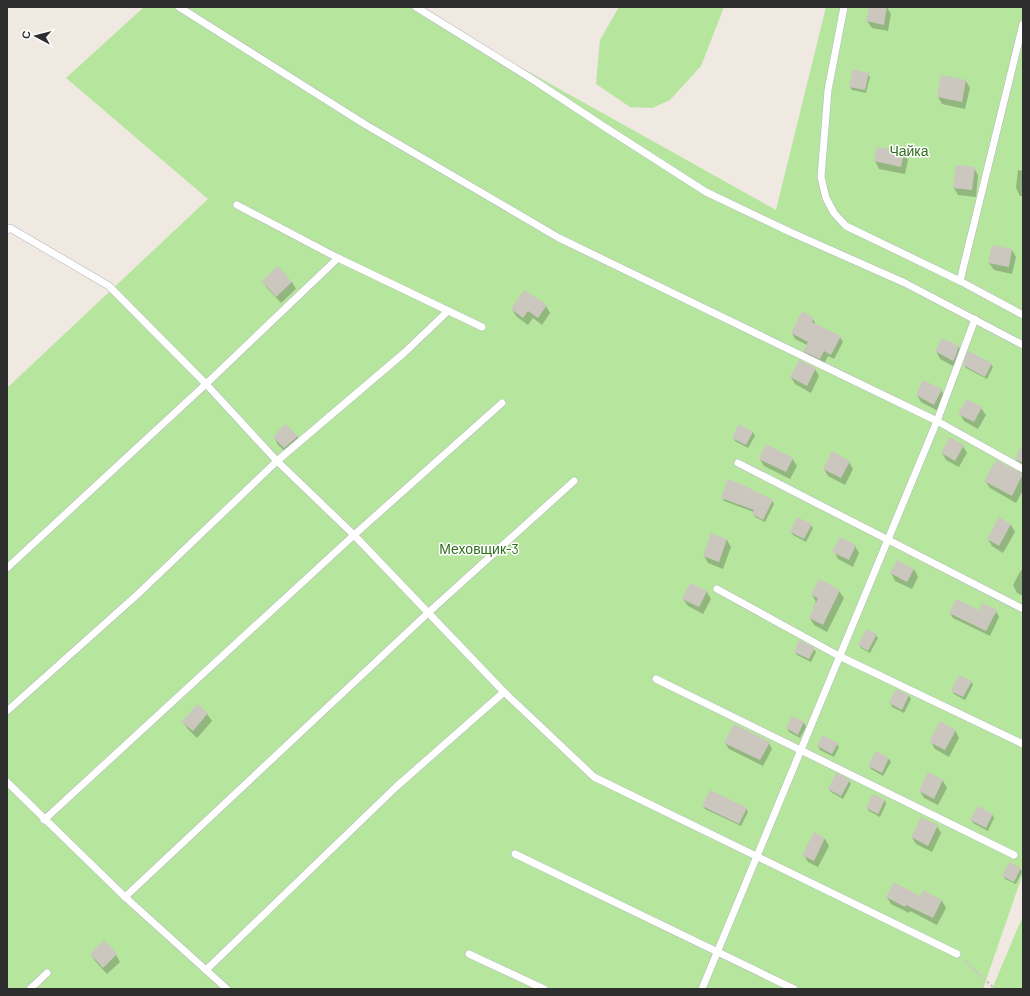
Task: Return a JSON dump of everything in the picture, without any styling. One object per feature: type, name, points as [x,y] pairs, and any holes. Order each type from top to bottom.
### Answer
[{"type":"lane","points":[[179,7],[366,125],[559,238],[937,421],[1023,469]]},
{"type":"lane","points":[[416,7],[535,81],[706,192],[790,232],[905,283],[1023,345]]},
{"type":"lane","points":[[844,7],[828,90],[822,177],[826,198],[834,213],[846,226],[960,281],[1023,315]]},
{"type":"lane","points":[[960,281],[1023,24]]},
{"type":"lane","points":[[236,205],[338,258],[482,327]]},
{"type":"lane","points":[[8,227],[109,286],[206,384],[277,461],[354,535],[429,612],[504,692],[594,777],[957,954]]},
{"type":"lane","points":[[7,568],[206,384],[338,258]]},
{"type":"lane","points":[[7,711],[138,594],[277,461],[404,353],[448,311]]},
{"type":"lane","points":[[702,989],[937,421],[975,319]]},
{"type":"lane","points":[[44,820],[354,535],[502,403]]},
{"type":"lane","points":[[738,463],[1023,609]]},
{"type":"lane","points":[[125,897],[429,612],[574,481]]},
{"type":"lane","points":[[717,589],[839,656],[1023,744]]},
{"type":"lane","points":[[656,679],[1014,855]]},
{"type":"lane","points":[[206,970],[396,787],[504,692]]},
{"type":"lane","points":[[7,782],[44,820],[125,897],[227,989]]},
{"type":"lane","points":[[515,854],[794,989]]},
{"type":"lane","points":[[469,954],[544,989]]},
{"type":"lane","points":[[30,989],[47,973]]},
{"type":"path","points":[[957,954],[996,989]]},
{"type":"green space","name":"Меховщик-3","points":[[144,7],[413,7],[776,210],[826,7],[1023,7],[1023,873],[983,989],[7,989],[7,388],[208,199],[66,78]]},
{"type":"green space","points":[[619,7],[724,7],[701,66],[670,100],[652,108],[630,107],[596,84],[600,40]]},
{"type":"green space","points":[[1023,916],[1023,989],[992,989],[1019,925]]},
{"type":"building","points":[[869,7],[887,7],[884,25],[866,21]]},
{"type":"building","points":[[853,69],[869,73],[865,90],[849,87]]},
{"type":"building","points":[[941,75],[966,80],[962,102],[937,97]]},
{"type":"building","points":[[877,147],[904,152],[901,167],[874,161]]},
{"type":"building","points":[[956,165],[975,167],[972,190],[953,188]]},
{"type":"building","points":[[992,245],[1012,249],[1009,267],[988,263]]},
{"type":"building","points":[[278,266],[292,282],[276,297],[262,281]]},
{"type":"building","points":[[524,290],[547,305],[538,318],[528,311],[523,318],[511,309]]},
{"type":"building","points":[[802,311],[814,318],[812,322],[841,336],[831,355],[824,351],[820,359],[803,351],[808,342],[791,333]]},
{"type":"building","points":[[942,338],[959,346],[953,361],[935,351]]},
{"type":"building","points":[[968,351],[992,363],[985,377],[963,365]]},
{"type":"building","points":[[799,360],[816,368],[807,386],[790,377]]},
{"type":"building","points":[[923,380],[942,389],[934,405],[916,395]]},
{"type":"building","points":[[967,399],[982,407],[974,422],[958,414]]},
{"type":"building","points":[[285,424],[298,436],[284,448],[273,437]]},
{"type":"building","points":[[739,424],[753,432],[746,445],[732,438]]},
{"type":"building","points":[[950,437],[964,445],[955,461],[941,453]]},
{"type":"building","points":[[1023,443],[1023,463],[1015,459]]},
{"type":"building","points":[[766,444],[793,458],[786,472],[759,459]]},
{"type":"building","points":[[832,451],[850,461],[841,478],[823,469]]},
{"type":"building","points":[[996,460],[1023,474],[1012,496],[984,481]]},
{"type":"building","points":[[728,479],[773,500],[763,520],[752,514],[754,510],[721,498]]},
{"type":"building","points":[[797,517],[812,524],[804,539],[790,532]]},
{"type":"building","points":[[999,517],[1011,524],[999,546],[987,539]]},
{"type":"building","points":[[711,533],[727,539],[719,562],[703,556]]},
{"type":"building","points":[[840,537],[856,545],[849,560],[832,552]]},
{"type":"building","points":[[897,560],[914,569],[907,582],[890,573]]},
{"type":"building","points":[[819,579],[840,590],[823,625],[809,618],[818,598],[811,595]]},
{"type":"building","points":[[690,583],[707,591],[699,607],[682,599]]},
{"type":"building","points":[[956,599],[979,610],[982,603],[997,610],[986,631],[949,613]]},
{"type":"building","points":[[866,629],[877,634],[868,651],[858,645]]},
{"type":"building","points":[[799,640],[815,648],[809,659],[794,652]]},
{"type":"building","points":[[959,675],[972,681],[963,697],[951,691]]},
{"type":"building","points":[[896,689],[909,695],[902,710],[889,703]]},
{"type":"building","points":[[197,704],[208,713],[193,731],[182,722]]},
{"type":"building","points":[[792,716],[804,722],[798,735],[786,728]]},
{"type":"building","points":[[940,721],[956,730],[945,750],[929,742]]},
{"type":"building","points":[[734,724],[770,742],[760,760],[724,743]]},
{"type":"building","points":[[822,735],[838,743],[832,754],[817,746]]},
{"type":"building","points":[[876,751],[889,758],[882,773],[868,766]]},
{"type":"building","points":[[928,772],[943,780],[934,799],[919,791]]},
{"type":"building","points":[[836,773],[850,780],[841,796],[828,789]]},
{"type":"building","points":[[710,790],[747,808],[739,824],[702,806]]},
{"type":"building","points":[[873,794],[885,800],[878,814],[866,808]]},
{"type":"building","points":[[978,806],[993,814],[986,828],[970,820]]},
{"type":"building","points":[[921,817],[938,825],[928,846],[911,837]]},
{"type":"building","points":[[814,832],[825,838],[814,861],[802,855]]},
{"type":"building","points":[[1009,862],[1021,868],[1014,882],[1002,876]]},
{"type":"building","points":[[894,882],[920,896],[923,890],[942,900],[933,918],[906,905],[905,907],[886,897]]},
{"type":"building","points":[[104,940],[117,954],[103,968],[90,954]]},
{"type":"park label","name":"Чайка","points":[[909,151]]}]
